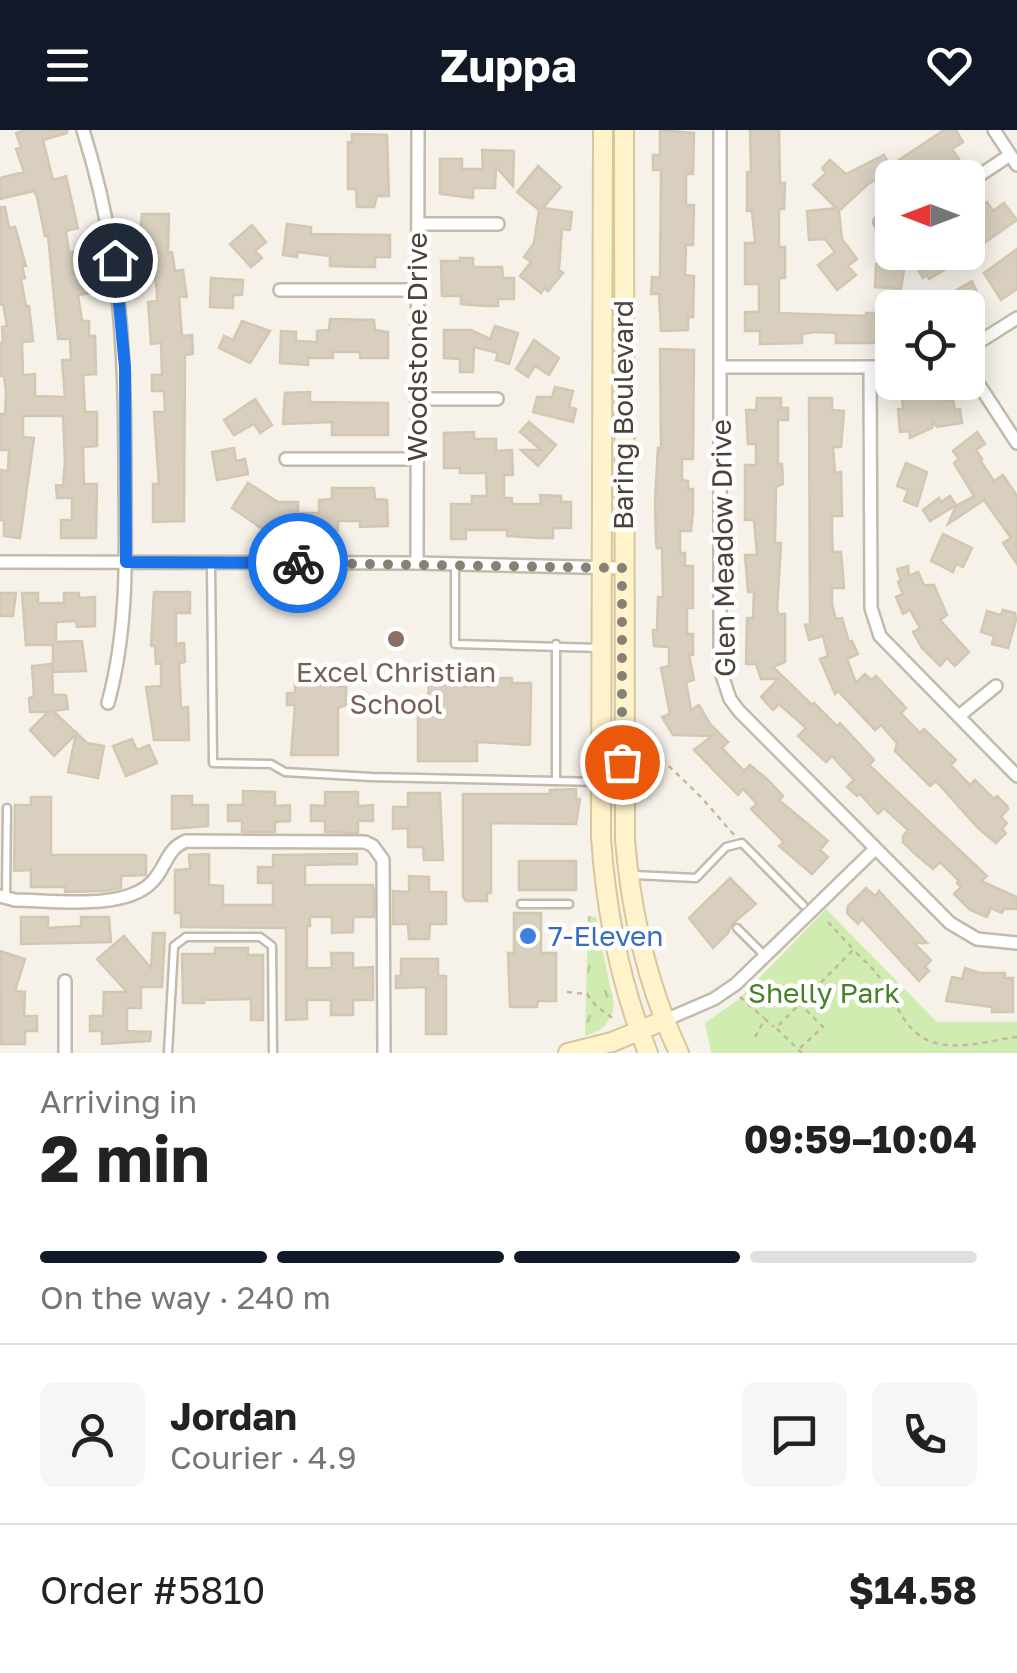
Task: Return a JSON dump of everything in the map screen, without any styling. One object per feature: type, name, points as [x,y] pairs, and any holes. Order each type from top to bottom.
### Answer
[{"type":"main road","name":"Baring Boulevard","points":[[603,130],[600,782],[606,895],[648,1053]]},
{"type":"main road","name":"Baring Boulevard","points":[[624,130],[622,801],[628,875],[642,945],[679,1053]]},
{"type":"main road","points":[[568,1053],[612,1042],[665,1020]]},
{"type":"street","points":[[82,130],[105,208],[122,315],[126,562],[122,639],[108,703]]},
{"type":"street","name":"Woodstone Drive","points":[[417,563],[418,130]]},
{"type":"street","name":"Glen Meadow Drive","points":[[720,130],[723,684],[739,712],[964,933],[993,943],[1017,943]]},
{"type":"street","points":[[985,174],[1014,160],[994,130]]},
{"type":"street","points":[[418,224],[498,224]]},
{"type":"street","points":[[280,290],[418,290]]},
{"type":"street","points":[[985,338],[1017,318]]},
{"type":"street","points":[[720,367],[875,367]]},
{"type":"street","points":[[870,367],[870,608],[874,622],[880,636],[1017,776]]},
{"type":"street","points":[[985,394],[1017,443]]},
{"type":"street","points":[[417,399],[498,399]]},
{"type":"street","points":[[286,459],[417,459]]},
{"type":"street","points":[[0,562],[417,563],[622,568]]},
{"type":"street","points":[[960,716],[996,686]]},
{"type":"street","points":[[3,896],[110,900],[131,896],[152,882],[170,851],[186,841],[365,842],[374,846],[383,860],[384,1053]]},
{"type":"street","points":[[665,1020],[726,992],[875,849]]},
{"type":"street","points":[[65,982],[65,1053]]},
{"type":"lane","points":[[211,563],[213,763],[272,764],[285,772],[371,777],[600,782]]},
{"type":"lane","points":[[455,564],[455,644],[602,648]]},
{"type":"lane","points":[[556,644],[556,780]]},
{"type":"lane","points":[[3,896],[8,808]]},
{"type":"lane","points":[[628,875],[696,878],[726,848],[742,843],[804,905]]},
{"type":"lane","points":[[520,904],[569,904]]},
{"type":"lane","points":[[737,928],[766,957]]},
{"type":"lane","points":[[168,1053],[174,946],[186,937],[260,937],[272,946],[272,1053]]},
{"type":"path","points":[[632,730],[742,843]]},
{"type":"path","points":[[828,922],[880,978],[912,1030],[924,1038],[939,1044],[960,1045],[1017,1037]]},
{"type":"path","points":[[776,1028],[853,950]]},
{"type":"path","points":[[567,992],[588,994],[596,1006],[614,1019]]},
{"type":"path","points":[[740,997],[800,1051],[823,1027],[800,1004]]},
{"type":"path","points":[[755,1037],[765,1019]]},
{"type":"green space","name":"Shelly Park","points":[[826,909],[937,1022],[1017,1022],[1017,1053],[711,1053],[705,1023],[739,999]]},
{"type":"green space","points":[[588,916],[596,917],[614,1006],[605,1026],[585,1036]]},
{"type":"building","points":[[67,130],[43,140],[53,180],[66,176],[78,228],[66,231],[69,253],[84,255],[90,293],[78,295],[82,321],[89,321],[89,336],[95,336],[96,374],[83,375],[85,412],[97,412],[97,446],[83,447],[84,484],[97,484],[96,538],[61,538],[61,520],[72,520],[72,498],[57,498],[56,485],[63,486],[65,462],[63,416],[23,416],[23,437],[34,438],[20,538],[4,536],[4,520],[0,520],[0,470],[8,471],[9,450],[0,450],[0,414],[5,414],[6,392],[4,376],[0,376],[0,343],[2,327],[7,326],[3,304],[0,305],[0,207],[5,207],[9,228],[15,227],[26,266],[22,266],[25,278],[21,279],[33,341],[22,342],[23,375],[35,374],[35,396],[65,397],[62,360],[71,360],[70,339],[58,339],[48,235],[45,236],[37,197],[34,191],[0,199],[0,178],[24,172],[16,149],[21,147],[16,133]]},
{"type":"building","points":[[660,130],[694,133],[693,174],[686,174],[686,205],[694,205],[693,245],[686,245],[685,275],[694,276],[693,317],[688,317],[688,330],[661,331],[659,294],[651,294],[652,277],[660,278],[661,170],[653,170],[653,155],[660,155]]},
{"type":"building","points":[[750,130],[779,130],[780,183],[785,183],[784,209],[779,209],[779,247],[785,247],[785,278],[779,278],[779,313],[875,313],[875,343],[836,343],[836,333],[816,332],[802,334],[802,343],[760,344],[760,331],[745,331],[745,312],[759,312],[759,284],[745,284],[745,243],[755,243],[752,211],[747,211],[747,172],[751,172]]},
{"type":"building","points":[[944,130],[956,130],[963,142],[952,149],[958,160],[899,160]]},
{"type":"building","points":[[352,134],[387,135],[389,196],[377,196],[374,207],[357,207],[356,189],[348,189],[348,142],[352,143]]},
{"type":"building","points":[[482,150],[514,151],[513,186],[496,167],[495,188],[473,188],[473,198],[440,194],[440,159],[462,159],[462,169],[483,169]]},
{"type":"building","points":[[884,155],[887,160],[875,160],[875,180],[839,211],[842,239],[857,259],[848,266],[856,275],[837,290],[818,265],[835,252],[825,239],[809,240],[807,211],[836,208],[813,185],[826,173],[822,168],[830,160],[846,174]]},
{"type":"building","points":[[538,166],[561,187],[543,208],[572,212],[570,230],[562,229],[559,270],[563,273],[548,291],[544,288],[541,293],[520,276],[531,262],[524,257],[534,243],[539,210],[517,192]]},
{"type":"building","points":[[985,203],[993,211],[1004,203],[1017,220],[985,242]]},
{"type":"building","points":[[142,214],[169,214],[168,253],[172,252],[175,271],[183,270],[187,297],[179,297],[182,336],[192,335],[193,354],[185,355],[184,521],[153,522],[153,484],[159,484],[154,412],[165,412],[164,391],[152,391],[152,375],[162,375],[161,343],[151,344],[148,302],[157,301],[157,292],[154,270],[144,271],[139,243]]},
{"type":"building","points":[[287,224],[311,227],[311,234],[390,235],[390,257],[375,257],[375,267],[359,267],[330,266],[330,256],[298,252],[297,257],[283,255]]},
{"type":"building","points":[[252,225],[266,242],[255,251],[262,258],[251,267],[230,244]]},
{"type":"building","points":[[1017,249],[1017,289],[1001,300],[984,273]]},
{"type":"building","points":[[473,258],[473,267],[502,267],[503,278],[514,278],[514,299],[498,299],[498,306],[485,306],[461,304],[461,296],[442,296],[441,261]]},
{"type":"building","points":[[876,270],[904,270],[901,289],[875,287]]},
{"type":"building","points":[[918,270],[944,270],[929,279],[927,275],[923,278]]},
{"type":"building","points":[[211,278],[243,280],[242,295],[233,295],[233,308],[210,307]]},
{"type":"building","points":[[972,281],[976,290],[957,290]]},
{"type":"building","points":[[330,319],[374,320],[375,330],[388,332],[388,358],[360,358],[360,352],[333,352],[333,358],[308,358],[308,365],[280,363],[281,331],[296,332],[296,341],[317,342],[317,331],[329,330]]},
{"type":"building","points":[[242,321],[270,331],[250,363],[219,348],[224,336],[233,340]]},
{"type":"building","points":[[495,326],[518,333],[509,364],[496,360],[498,353],[474,347],[473,372],[460,372],[460,359],[444,358],[444,330],[471,330],[490,339]]},
{"type":"building","points":[[534,340],[559,358],[549,375],[535,366],[528,377],[516,369]]},
{"type":"building","points":[[660,349],[694,350],[693,459],[682,459],[682,480],[688,481],[688,489],[693,489],[693,511],[691,531],[680,531],[680,553],[685,553],[685,566],[693,566],[693,608],[687,608],[687,634],[693,634],[693,655],[689,655],[694,680],[686,682],[691,710],[699,705],[710,724],[728,742],[722,748],[744,771],[750,765],[768,780],[783,796],[779,800],[828,841],[820,850],[828,857],[812,874],[779,846],[784,842],[751,809],[757,804],[743,789],[738,795],[694,750],[712,736],[673,735],[662,717],[670,714],[661,668],[669,666],[669,647],[654,646],[653,630],[657,630],[658,597],[663,597],[662,548],[657,548],[656,543],[655,501],[661,448]]},
{"type":"building","points":[[555,387],[573,391],[569,407],[576,409],[573,422],[533,412],[537,397],[552,397]]},
{"type":"building","points":[[310,392],[310,402],[388,403],[388,435],[332,435],[332,422],[283,424],[285,393]]},
{"type":"building","points":[[757,398],[781,398],[781,408],[788,408],[788,420],[778,420],[778,464],[782,464],[783,484],[776,487],[775,543],[781,543],[777,610],[785,614],[785,662],[773,667],[837,726],[840,723],[874,760],[869,765],[987,876],[981,881],[1017,897],[1017,909],[1004,909],[1002,913],[991,908],[987,917],[970,910],[954,894],[961,887],[959,881],[940,862],[933,869],[913,852],[903,842],[908,830],[884,808],[878,814],[860,794],[857,796],[847,787],[854,780],[832,756],[826,762],[798,736],[806,728],[779,704],[773,710],[761,697],[778,679],[761,679],[756,664],[746,664],[747,618],[753,618],[754,592],[748,592],[745,555],[757,555],[754,520],[745,520],[745,465],[756,465],[756,444],[748,444],[746,410],[756,410]]},
{"type":"building","points":[[809,398],[832,398],[832,410],[844,411],[841,447],[833,447],[835,473],[841,472],[842,516],[832,516],[832,538],[833,552],[841,552],[844,588],[832,588],[832,605],[836,619],[842,618],[849,642],[858,654],[847,659],[856,683],[865,674],[871,680],[876,676],[906,708],[901,713],[920,733],[924,729],[956,760],[951,765],[970,785],[975,780],[1007,806],[1001,817],[1007,823],[1002,829],[1006,833],[996,843],[936,781],[930,786],[895,751],[897,743],[881,725],[875,730],[838,691],[835,694],[820,659],[828,656],[823,636],[809,640],[805,625],[810,624]]},
{"type":"building","points":[[255,399],[272,425],[260,433],[254,424],[234,435],[224,420]]},
{"type":"building","points":[[902,400],[953,400],[955,410],[960,409],[962,423],[937,427],[933,422],[932,428],[910,438],[909,431],[900,432],[898,409],[903,409]]},
{"type":"building","points":[[529,422],[556,445],[538,466],[521,450],[541,450],[520,432]]},
{"type":"building","points":[[474,432],[474,439],[496,439],[496,451],[512,450],[513,475],[504,475],[504,498],[512,498],[512,504],[541,504],[540,495],[561,496],[561,502],[571,502],[571,528],[553,528],[553,538],[507,536],[507,530],[466,530],[466,539],[451,539],[451,504],[472,504],[472,496],[487,496],[486,473],[460,473],[460,468],[444,468],[444,433]]},
{"type":"building","points":[[977,432],[985,444],[976,450],[980,460],[994,481],[1003,475],[1017,496],[1017,564],[1003,543],[1011,538],[984,500],[948,524],[956,506],[974,496],[954,463],[959,459],[953,451]]},
{"type":"building","points":[[234,448],[236,461],[245,459],[248,474],[217,480],[212,452]]},
{"type":"building","points":[[906,463],[927,472],[917,506],[904,501],[908,490],[897,486]]},
{"type":"building","points":[[248,483],[278,502],[298,502],[298,513],[319,513],[319,500],[332,499],[332,488],[374,488],[375,499],[387,500],[388,526],[360,527],[360,521],[338,521],[338,530],[310,530],[310,540],[298,540],[298,533],[261,528],[232,508]]},
{"type":"building","points":[[950,496],[956,505],[930,521],[923,510],[939,498],[941,502]]},
{"type":"building","points":[[943,534],[972,548],[963,567],[956,564],[953,572],[931,561]]},
{"type":"building","points":[[908,566],[909,576],[918,572],[924,585],[934,585],[947,615],[940,620],[969,652],[955,666],[947,658],[940,666],[922,648],[913,632],[920,628],[910,610],[903,614],[896,597],[903,594],[897,569]]},
{"type":"building","points":[[154,592],[190,592],[190,613],[176,613],[176,644],[184,643],[185,662],[179,663],[181,708],[188,707],[189,740],[154,740],[146,687],[161,686],[161,663],[156,664],[155,646],[151,646]]},
{"type":"building","points":[[0,593],[16,593],[13,616],[0,616]]},
{"type":"building","points":[[22,593],[38,593],[38,603],[64,603],[64,593],[79,593],[79,598],[95,597],[95,626],[77,627],[76,621],[56,622],[56,642],[82,641],[86,671],[53,672],[53,645],[26,645]]},
{"type":"building","points":[[1003,610],[1015,613],[1016,620],[1008,648],[992,644],[994,636],[981,632],[987,611],[1001,615]]},
{"type":"building","points":[[52,664],[53,695],[66,695],[68,709],[53,711],[87,743],[104,746],[98,778],[68,772],[76,734],[54,756],[30,730],[48,712],[30,712],[29,698],[34,696],[32,666]]},
{"type":"building","points":[[429,678],[465,678],[465,687],[492,687],[501,678],[512,678],[512,683],[531,683],[530,745],[477,742],[477,761],[418,761],[418,710],[428,710]]},
{"type":"building","points":[[295,682],[337,682],[337,687],[346,687],[346,705],[338,708],[338,755],[291,755],[295,705],[287,705],[287,693],[295,693]]},
{"type":"building","points":[[132,739],[137,750],[149,745],[157,763],[126,776],[113,746]]},
{"type":"building","points":[[576,789],[576,799],[580,799],[576,824],[491,823],[491,893],[487,893],[487,901],[466,901],[463,794],[550,794],[550,790]]},
{"type":"building","points":[[243,791],[275,792],[275,806],[290,805],[290,821],[275,822],[275,832],[242,832],[242,821],[228,821],[228,805],[243,805]]},
{"type":"building","points":[[325,792],[358,792],[358,806],[373,805],[373,821],[358,821],[358,833],[325,832],[325,821],[311,821],[311,805],[325,806]]},
{"type":"building","points":[[408,793],[440,793],[443,860],[424,860],[423,847],[408,847],[408,828],[393,829],[393,807],[408,807]]},
{"type":"building","points":[[172,796],[192,796],[192,805],[208,805],[208,826],[172,829]]},
{"type":"building","points":[[31,797],[51,797],[51,855],[146,855],[146,875],[121,876],[121,888],[105,891],[65,892],[65,887],[31,887],[31,870],[14,871],[15,805],[31,805]]},
{"type":"building","points":[[209,854],[209,885],[223,886],[223,905],[273,905],[273,883],[258,883],[258,867],[273,867],[273,855],[357,854],[357,864],[305,865],[305,885],[373,885],[374,891],[374,917],[353,917],[353,932],[332,933],[332,917],[310,917],[307,968],[332,968],[331,953],[353,953],[353,968],[373,967],[373,1000],[353,1000],[353,1015],[331,1015],[331,1000],[307,1000],[307,1019],[286,1020],[286,928],[181,927],[181,913],[175,913],[175,870],[190,869],[189,855]]},
{"type":"building","points":[[519,861],[576,861],[576,890],[519,890]]},
{"type":"building","points":[[409,876],[429,877],[429,892],[446,892],[446,924],[430,924],[429,939],[409,939],[408,924],[393,924],[393,891],[409,892]]},
{"type":"building","points":[[730,878],[756,904],[732,924],[713,948],[689,918]]},
{"type":"building","points":[[866,888],[875,896],[879,891],[927,943],[914,943],[931,960],[925,967],[929,971],[919,981],[862,919],[858,924],[847,913],[848,906]]},
{"type":"building","points":[[514,913],[541,913],[541,953],[556,953],[556,1001],[538,1001],[537,1007],[510,1007],[508,953],[514,953]]},
{"type":"building","points":[[21,917],[48,917],[48,928],[81,926],[81,917],[109,917],[111,942],[21,944]]},
{"type":"building","points":[[153,933],[165,933],[162,987],[141,987],[141,1008],[127,1008],[127,1031],[151,1032],[150,1041],[102,1044],[102,1031],[90,1031],[90,1016],[103,1016],[104,992],[127,992],[97,959],[124,936],[151,968]]},
{"type":"building","points":[[215,948],[248,948],[248,955],[263,955],[263,1020],[251,1020],[251,999],[183,1003],[182,954],[215,954]]},
{"type":"building","points":[[0,951],[25,959],[15,991],[25,992],[24,1016],[37,1016],[37,1031],[25,1031],[25,1044],[1,1044]]},
{"type":"building","points":[[401,959],[438,959],[438,976],[446,976],[446,1034],[426,1034],[426,987],[396,988]]},
{"type":"building","points":[[965,968],[980,973],[1005,973],[1005,978],[1013,978],[1013,1012],[992,1012],[992,1007],[946,1001],[952,977],[962,979]]},
{"type":"way so far","points":[[298,563],[622,568],[622,762]]},
{"type":"place","name":"Excel Christian School","points":[[396,639]]},
{"type":"place","name":"7-Eleven","points":[[528,936]]},
{"type":"route","points":[[115,260],[125,368],[126,562],[298,563]]}]
